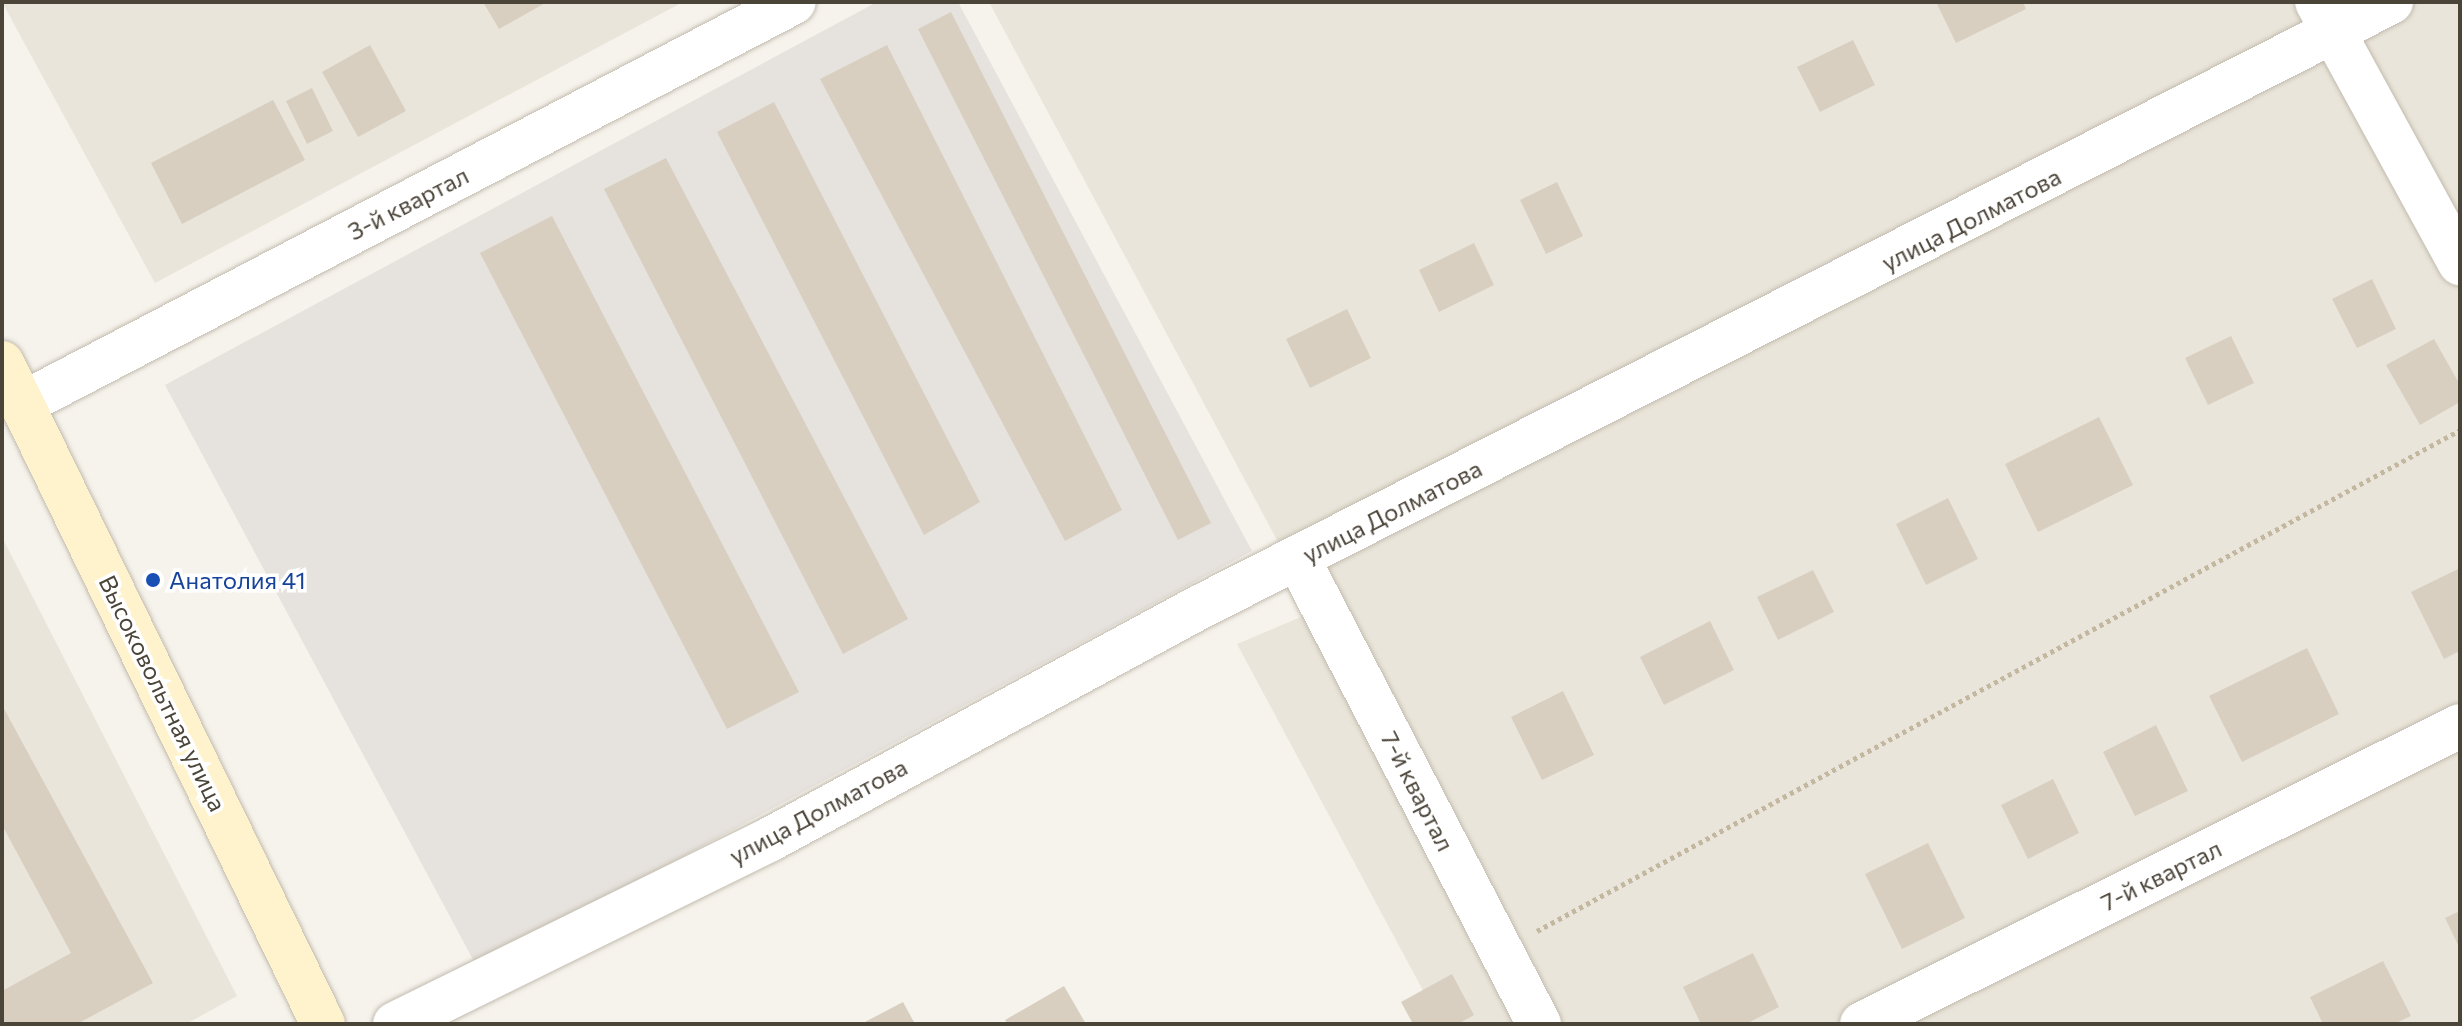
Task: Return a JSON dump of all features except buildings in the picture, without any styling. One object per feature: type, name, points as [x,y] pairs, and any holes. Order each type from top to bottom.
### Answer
[{"type":"street","name":"3-й квартал","points":[[22,404],[794,2]]},
{"type":"street","name":"улица Долматова","points":[[395,1024],[767,841],[2328,18],[2391,2]]},
{"type":"street","points":[[2328,18],[2460,263]]},
{"type":"street","name":"Высоковольтная улица","points":[[2,363],[323,1024]]},
{"type":"street","name":"7-й квартал","points":[[1298,559],[1539,1024]]},
{"type":"street","name":"7-й квартал","points":[[1862,1024],[2460,726]]},
{"type":"path","points":[[1501,950],[2460,430]]},
{"type":"shaded area","points":[[2,2],[683,2],[155,283]]},
{"type":"shaded area","points":[[877,2],[958,2],[1252,551],[477,967],[165,385]]},
{"type":"shaded area","points":[[989,2],[2460,2],[2460,1024],[1441,1024],[1237,644],[1315,611]]},
{"type":"shaded area","points":[[2,537],[237,996],[186,1024],[2,1024]]},
{"type":"place","name":"Анатолия 41","points":[[153,580]]}]
